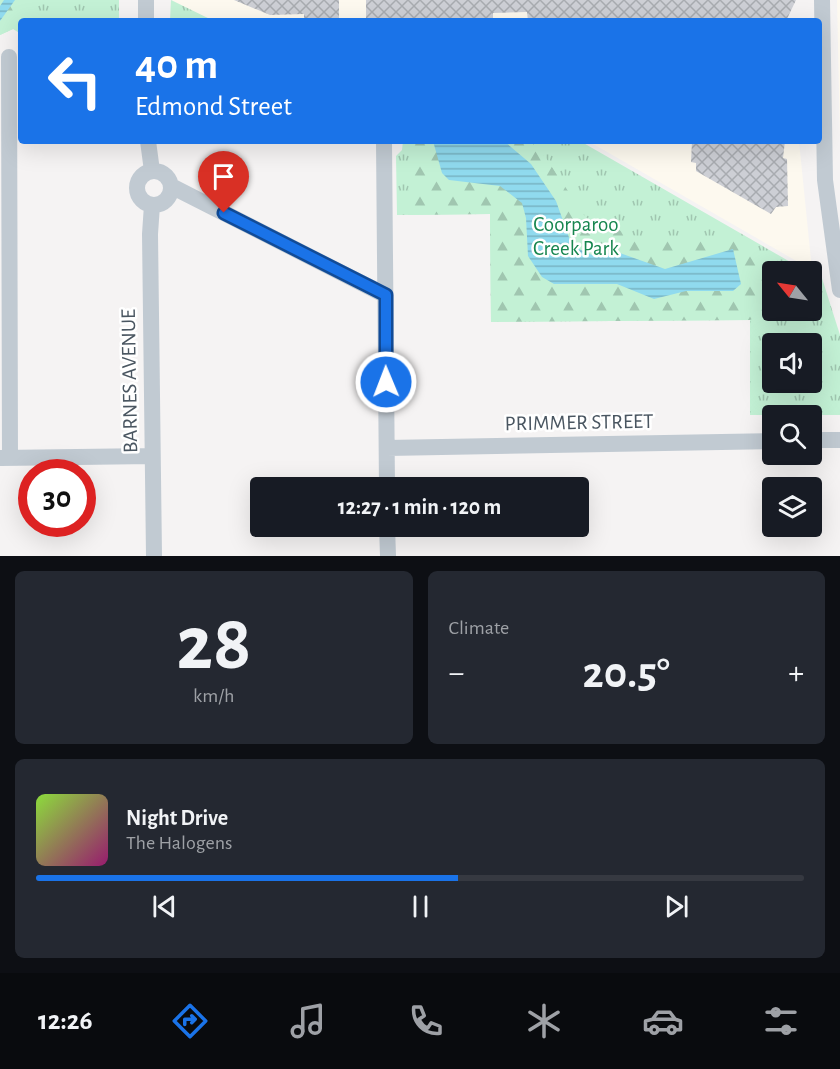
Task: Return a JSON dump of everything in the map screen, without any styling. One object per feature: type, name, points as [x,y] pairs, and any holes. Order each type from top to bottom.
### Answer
[{"type":"street","points":[[146,0],[146,18]]},
{"type":"street","points":[[822,0],[825,180],[840,290]]},
{"type":"street","points":[[9,57],[5,458],[152,456]]},
{"type":"street","points":[[148,144],[152,171]]},
{"type":"street","points":[[384,144],[387,477]]},
{"type":"street","points":[[171,186],[166,200],[152,205],[142,201],[137,191],[139,180],[152,171],[162,173],[171,186],[386,295]]},
{"type":"street","name":"BARNES AVENUE","points":[[152,205],[150,234],[154,556]]},
{"type":"street","points":[[822,440],[840,440]]},
{"type":"street","name":"PRIMMER STREET","points":[[387,448],[762,441]]},
{"type":"street","points":[[387,537],[388,556]]},
{"type":"shaded area","points":[[172,0],[599,0],[690,18],[207,18],[185,9]]},
{"type":"shaded area","points":[[837,0],[840,0],[840,138]]},
{"type":"shaded area","points":[[593,144],[799,144],[811,261],[796,261]]},
{"type":"green space","points":[[0,0],[119,0],[119,18],[18,18],[18,32],[13,29],[0,35]]},
{"type":"green space","points":[[0,0],[35,0],[19,9],[13,29],[0,35]]},
{"type":"green space","points":[[171,0],[208,18],[170,18]]},
{"type":"green space","name":"Coorparoo Creek Park","points":[[403,144],[585,144],[789,261],[762,261],[762,321],[822,321],[822,278],[840,335],[840,415],[822,415],[822,405],[762,405],[762,415],[750,415],[750,320],[491,322],[490,214],[397,215],[396,156],[402,150]]},
{"type":"green space","name":"Coorparoo Creek Park","points":[[410,144],[533,144],[546,158],[586,218],[646,240],[726,236],[765,257],[765,261],[762,261],[762,314],[750,320],[491,322],[490,214],[408,215]]},
{"type":"water","points":[[4,0],[15,0],[0,21],[0,6]]},
{"type":"water","points":[[434,144],[508,144],[531,164],[556,201],[571,243],[581,250],[592,255],[617,252],[665,269],[733,249],[741,284],[733,291],[686,291],[654,299],[617,284],[554,284],[542,277],[528,256],[526,218],[522,203],[500,186],[449,180],[442,173]]},
{"type":"building","points":[[234,0],[339,0],[339,18],[304,18],[304,14],[270,15]]},
{"type":"building","points":[[366,0],[796,0],[787,18],[528,18],[527,12],[493,13],[493,18],[366,18]]},
{"type":"building","points":[[692,144],[785,144],[783,158],[787,159],[788,206],[776,207],[771,214],[696,171],[696,163],[691,162]]},
{"type":"route","points":[[224,213],[386,295],[386,382]]}]
